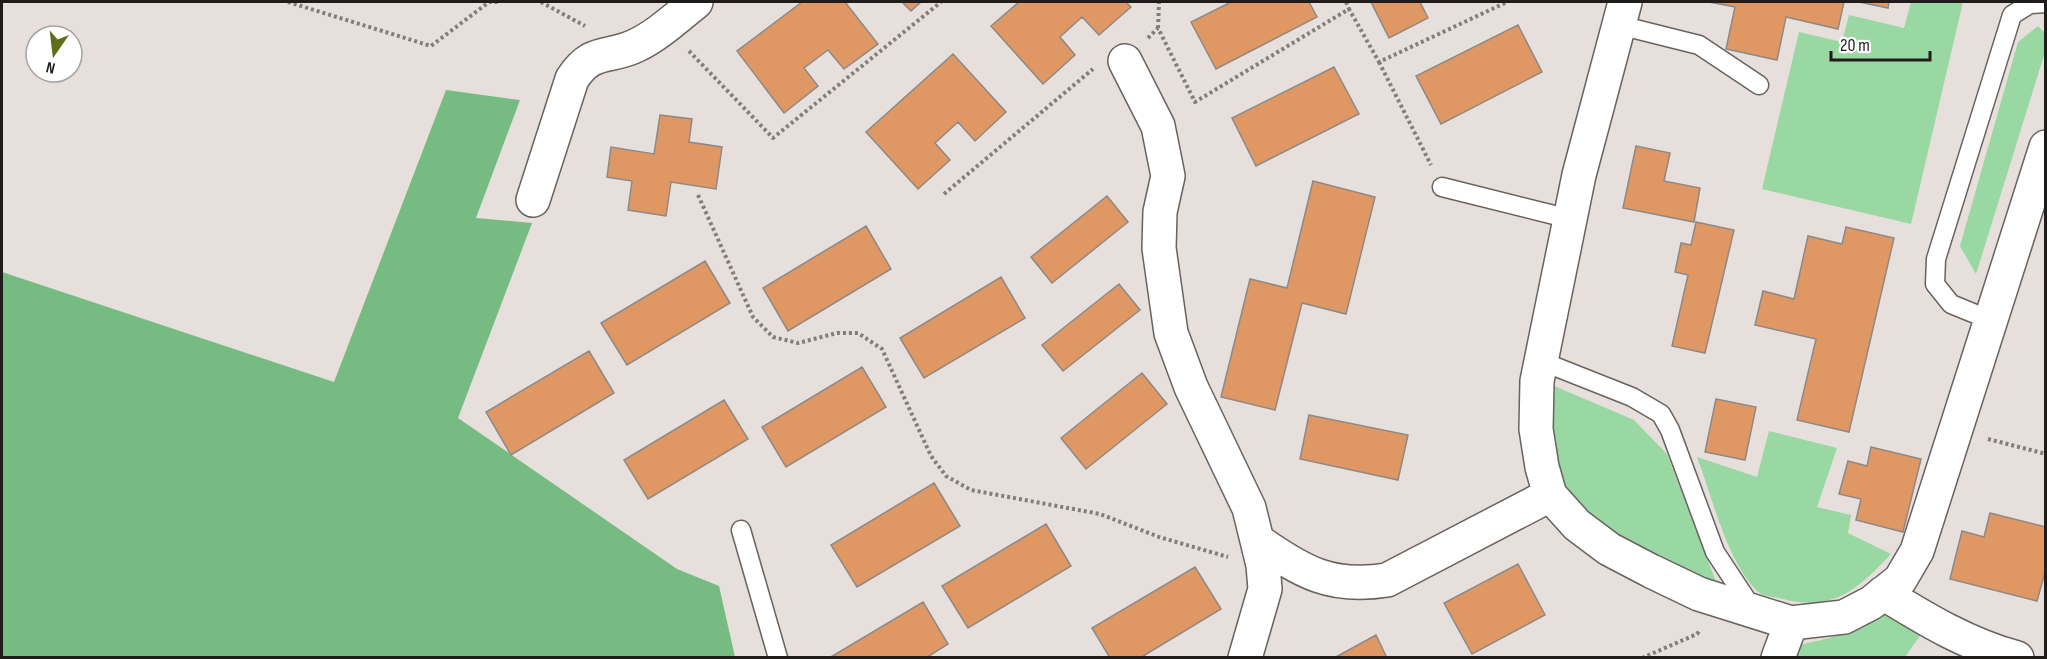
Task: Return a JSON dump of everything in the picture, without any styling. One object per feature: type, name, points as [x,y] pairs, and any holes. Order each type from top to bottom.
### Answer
[{"type":"street","points":[[533,200],[572,79],[581,65],[595,56],[635,46],[696,2]]},
{"type":"street","points":[[1622,13],[1579,175],[1537,381],[1536,429],[1542,467],[1550,495],[1577,525],[1609,549],[1699,594],[1724,602],[1791,623],[1844,617],[1900,580],[1917,551],[2046,147]]},
{"type":"street","points":[[1125,62],[1158,126],[1168,176],[1160,212],[1159,248],[1171,333],[1191,387],[1249,507],[1261,553],[1265,589],[1245,657]]},
{"type":"street","points":[[1261,553],[1330,579],[1359,584],[1387,580],[1550,495]]},
{"type":"street","points":[[1883,593],[1954,634],[2017,657]]},
{"type":"street","points":[[1778,657],[1791,623]]},
{"type":"lane","points":[[1990,320],[1951,304],[1935,284],[1936,259],[2012,15],[2030,3],[2046,3]]},
{"type":"lane","points":[[1622,13],[1699,45],[1759,85]]},
{"type":"lane","points":[[1442,187],[1570,219]]},
{"type":"lane","points":[[1541,361],[1632,397],[1661,414],[1670,430],[1715,552],[1755,611]]},
{"type":"lane","points":[[741,530],[778,657]]},
{"type":"path","points":[[288,2],[431,46],[489,2],[499,2]]},
{"type":"path","points":[[664,27],[773,138],[941,2]]},
{"type":"path","points":[[1159,2],[1158,28],[1195,102],[1349,9]]},
{"type":"path","points":[[1346,2],[1442,187]]},
{"type":"path","points":[[1379,62],[1507,2]]},
{"type":"path","points":[[944,194],[1113,52],[1125,62],[1158,28]]},
{"type":"path","points":[[698,195],[753,317],[774,337],[798,344],[837,333],[858,333],[882,349],[931,456],[946,476],[971,490],[1100,514],[1159,537],[1261,553]]},
{"type":"path","points":[[1955,431],[2046,454]]},
{"type":"path","points":[[1642,657],[1697,634],[1724,602]]},
{"type":"green space","points":[[1911,2],[1963,2],[1911,224],[1762,189],[1799,32],[1842,42],[1849,15],[1904,28]]},
{"type":"green space","points":[[2038,26],[2045,33],[2045,52],[1976,274],[1960,246],[2018,42]]},
{"type":"green space","points":[[446,90],[520,100],[476,218],[532,223],[458,418],[677,569],[719,586],[735,657],[2,658],[2,272],[334,382]]},
{"type":"green space","points":[[1552,385],[1634,420],[1667,454],[1720,592],[1590,523],[1567,492],[1554,457],[1545,414]]},
{"type":"green space","points":[[1769,431],[1837,448],[1817,507],[1851,515],[1848,533],[1891,554],[1856,587],[1831,600],[1801,602],[1757,591],[1746,578],[1721,528],[1697,457],[1757,477]]},
{"type":"green space","points":[[1887,610],[1922,633],[1905,657],[1787,658],[1791,646],[1842,634],[1865,624]]},
{"type":"building","points":[[802,2],[845,2],[878,44],[844,69],[828,50],[804,68],[818,86],[784,113],[737,51]]},
{"type":"building","points":[[902,2],[921,2],[911,11]]},
{"type":"building","points":[[1019,2],[1126,2],[1131,7],[1099,35],[1082,17],[1060,37],[1075,55],[1043,84],[991,26]]},
{"type":"building","points":[[1231,2],[1309,2],[1317,17],[1216,69],[1191,22]]},
{"type":"building","points":[[1371,2],[1420,2],[1428,18],[1389,38]]},
{"type":"building","points":[[1709,2],[1844,2],[1838,29],[1786,17],[1777,60],[1726,49],[1735,7]]},
{"type":"building","points":[[1859,2],[1889,2],[1888,8]]},
{"type":"building","points":[[1518,25],[1542,72],[1441,124],[1416,76]]},
{"type":"building","points":[[953,54],[1006,112],[975,141],[958,122],[935,143],[950,160],[918,189],[866,132]]},
{"type":"building","points":[[1334,67],[1359,114],[1256,166],[1232,118]]},
{"type":"building","points":[[660,115],[692,119],[689,142],[722,147],[716,189],[671,182],[666,216],[628,210],[632,181],[607,177],[611,147],[654,154]]},
{"type":"building","points":[[1636,146],[1670,153],[1664,181],[1700,188],[1694,222],[1623,208]]},
{"type":"building","points":[[1313,181],[1375,197],[1346,314],[1302,303],[1275,410],[1221,397],[1250,279],[1287,288]]},
{"type":"building","points":[[1107,196],[1128,222],[1052,283],[1031,257]]},
{"type":"building","points":[[1696,222],[1734,230],[1705,353],[1672,346],[1688,275],[1675,272],[1681,243],[1691,245]]},
{"type":"building","points":[[866,226],[891,269],[788,331],[763,288]]},
{"type":"building","points":[[1846,227],[1894,238],[1849,432],[1797,420],[1816,339],[1755,325],[1763,291],[1794,299],[1808,236],[1842,244]]},
{"type":"building","points":[[705,261],[730,303],[627,365],[601,323]]},
{"type":"building","points":[[1001,277],[1025,318],[924,378],[900,338]]},
{"type":"building","points":[[1119,284],[1140,310],[1063,371],[1042,345]]},
{"type":"building","points":[[589,351],[614,393],[511,455],[486,412]]},
{"type":"building","points":[[862,367],[886,407],[786,467],[762,427]]},
{"type":"building","points":[[1142,373],[1167,404],[1086,469],[1061,438]]},
{"type":"building","points":[[1716,399],[1756,407],[1745,460],[1705,452]]},
{"type":"building","points":[[724,400],[748,439],[648,499],[624,460]]},
{"type":"building","points":[[1309,415],[1408,435],[1398,480],[1300,459]]},
{"type":"building","points":[[1871,447],[1921,459],[1903,532],[1856,520],[1861,499],[1839,494],[1848,461],[1867,466]]},
{"type":"building","points":[[934,483],[960,526],[857,587],[831,545]]},
{"type":"building","points":[[1990,513],[2046,527],[2046,569],[2037,601],[1950,579],[1962,531],[1984,537]]},
{"type":"building","points":[[1046,524],[1071,566],[968,628],[942,586]]},
{"type":"building","points":[[1518,564],[1545,615],[1472,654],[1444,603]]},
{"type":"building","points":[[1195,567],[1221,609],[1140,658],[1110,658],[1092,628]]},
{"type":"building","points":[[923,602],[948,644],[926,658],[829,658]]},
{"type":"building","points":[[1376,635],[1387,658],[1334,658]]}]
